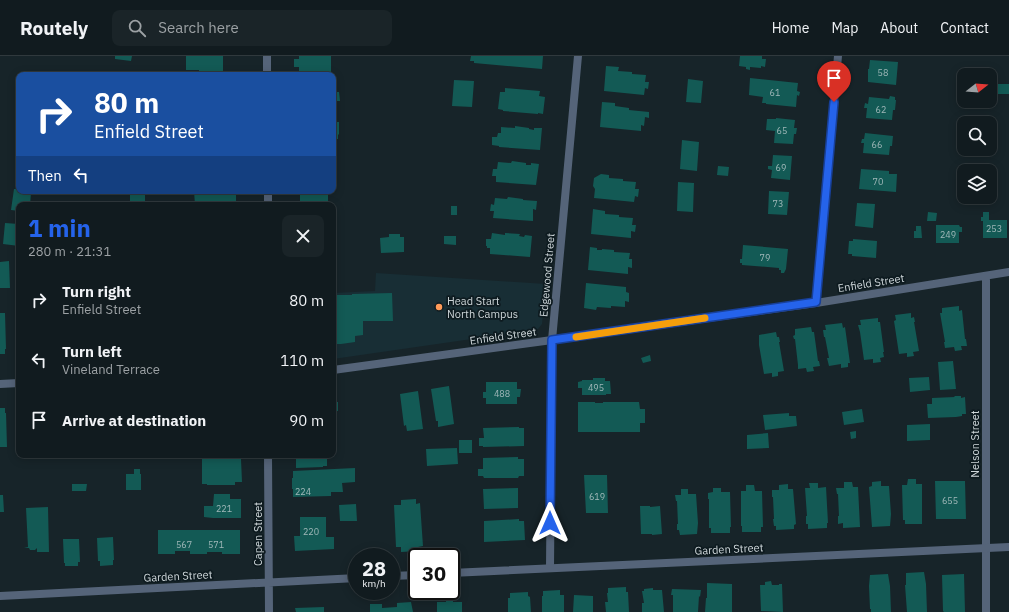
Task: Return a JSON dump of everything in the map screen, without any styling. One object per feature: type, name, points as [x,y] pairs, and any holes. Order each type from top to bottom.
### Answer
[{"type":"street","points":[[267,56],[267,72]]},
{"type":"street","name":"Edgewood Street","points":[[550,568],[552,340],[578,56]]},
{"type":"street","points":[[816,302],[838,56]]},
{"type":"street","name":"Enfield Street","points":[[336,370],[816,302],[1009,272]]},
{"type":"street","name":"Nelson Street","points":[[986,276],[986,612]]},
{"type":"street","points":[[0,384],[16,383]]},
{"type":"street","name":"Capen Street","points":[[268,458],[269,612]]},
{"type":"street","name":"Garden Street","points":[[460,573],[1009,547]]},
{"type":"street","name":"Garden Street","points":[[0,596],[348,578]]},
{"type":"shaded area","name":"Head Start North Campus","points":[[376,273],[546,284],[542,324],[538,329],[336,359],[336,293],[375,291]]},
{"type":"building","points":[[115,56],[132,56],[131,61],[115,59]]},
{"type":"building","points":[[186,56],[223,56],[223,71],[199,72],[199,70],[186,70]]},
{"type":"building","points":[[299,56],[331,56],[331,72],[299,72],[299,67],[294,67],[294,59],[299,59]]},
{"type":"building","points":[[471,56],[543,56],[542,69],[474,63],[474,61],[470,61]]},
{"type":"building","points":[[740,56],[762,56],[762,59],[766,59],[765,67],[750,67],[750,70],[746,69],[746,67],[739,66]]},
{"type":"building","points":[[870,60],[898,62],[896,85],[868,82]]},
{"type":"building","points":[[606,66],[619,67],[618,71],[646,75],[645,82],[649,82],[648,89],[645,88],[644,95],[604,91]]},
{"type":"building","points":[[750,78],[798,83],[797,91],[800,92],[799,96],[797,95],[796,107],[762,103],[763,97],[749,95]]},
{"type":"building","points":[[688,79],[703,81],[701,103],[686,102]]},
{"type":"building","points":[[454,80],[474,81],[472,107],[452,106]]},
{"type":"building","points":[[997,84],[1009,84],[1009,94],[997,94]]},
{"type":"building","points":[[336,85],[337,92],[339,92],[340,101],[336,101]]},
{"type":"building","points":[[505,88],[540,91],[539,96],[545,97],[543,114],[503,111],[498,109],[500,92],[505,92]]},
{"type":"building","points":[[890,96],[895,97],[896,100],[892,120],[866,118],[867,108],[864,108],[865,103],[868,104],[869,97],[889,99]]},
{"type":"building","points":[[602,102],[615,103],[615,106],[629,108],[629,110],[649,112],[649,118],[645,117],[644,126],[641,125],[641,131],[600,127]]},
{"type":"building","points":[[776,118],[795,120],[794,128],[797,128],[796,134],[794,134],[793,144],[774,143],[775,131],[766,130],[767,119]]},
{"type":"building","points":[[336,122],[339,122],[338,139],[336,139]]},
{"type":"building","points":[[515,126],[534,130],[534,128],[542,128],[540,150],[499,147],[492,145],[492,137],[497,137],[498,133],[501,133],[501,127],[515,128]]},
{"type":"building","points":[[865,133],[893,136],[889,155],[863,153],[864,143],[861,143],[862,139],[864,139]]},
{"type":"building","points":[[682,140],[699,142],[697,171],[680,169]]},
{"type":"building","points":[[773,155],[792,156],[790,180],[771,178],[772,170],[768,169],[768,166],[772,166]]},
{"type":"building","points":[[512,161],[526,163],[526,165],[531,165],[531,163],[539,164],[536,185],[496,182],[496,176],[492,176],[493,169],[497,169],[498,162],[511,163]]},
{"type":"building","points":[[718,166],[729,167],[728,176],[717,175]]},
{"type":"building","points":[[861,169],[889,171],[889,174],[897,174],[896,192],[859,189]]},
{"type":"building","points":[[601,174],[609,175],[609,178],[636,182],[635,189],[639,189],[638,197],[635,196],[634,202],[594,198],[594,178]]},
{"type":"building","points":[[678,182],[694,183],[693,212],[677,211]]},
{"type":"building","points":[[14,189],[16,189],[16,194],[31,194],[30,202],[16,202],[16,211],[11,210]]},
{"type":"building","points":[[769,191],[789,192],[787,215],[768,214]]},
{"type":"building","points":[[194,194],[236,194],[236,202],[195,202]]},
{"type":"building","points":[[300,194],[328,194],[328,202],[300,202]]},
{"type":"building","points":[[130,195],[145,195],[145,202],[130,202]]},
{"type":"building","points":[[508,197],[537,201],[536,210],[533,209],[533,221],[493,218],[494,211],[490,211],[491,204],[494,205],[495,198],[507,199]]},
{"type":"building","points":[[857,203],[875,204],[873,228],[855,226]]},
{"type":"building","points":[[451,206],[457,206],[457,215],[451,215]]},
{"type":"building","points":[[593,209],[605,211],[605,214],[633,218],[632,225],[636,225],[635,232],[631,231],[631,238],[591,234]]},
{"type":"building","points":[[928,212],[937,213],[936,221],[927,221]]},
{"type":"building","points":[[983,212],[989,212],[989,220],[1007,220],[1007,238],[983,238],[983,221],[981,221],[981,217],[983,217]]},
{"type":"building","points":[[5,223],[16,224],[16,246],[3,244]]},
{"type":"building","points":[[936,225],[959,225],[962,227],[962,232],[959,232],[959,243],[936,243]]},
{"type":"building","points":[[916,226],[921,226],[922,238],[914,238]]},
{"type":"building","points":[[492,233],[505,235],[505,233],[520,234],[519,236],[524,237],[525,235],[532,236],[530,257],[490,254],[490,248],[487,248],[486,246],[486,239],[491,239]]},
{"type":"building","points":[[389,234],[400,234],[400,237],[404,237],[404,252],[381,253],[380,238],[389,237]]},
{"type":"building","points":[[444,236],[456,236],[456,245],[444,244]]},
{"type":"building","points":[[853,239],[877,241],[876,258],[852,256],[852,254],[848,254],[849,241],[853,241]]},
{"type":"building","points":[[743,245],[788,249],[786,269],[784,273],[781,273],[779,268],[742,265],[742,263],[740,263],[740,259],[742,259]]},
{"type":"building","points":[[590,247],[597,248],[597,250],[614,250],[614,252],[630,253],[629,259],[632,259],[632,268],[628,267],[628,274],[588,270]]},
{"type":"building","points":[[9,261],[10,288],[0,288],[0,262]]},
{"type":"building","points":[[586,283],[626,287],[626,292],[629,293],[629,302],[625,301],[625,307],[597,307],[596,310],[584,308]]},
{"type":"building","points":[[392,293],[393,321],[363,321],[363,335],[355,336],[355,342],[336,344],[336,295]]},
{"type":"building","points":[[959,306],[959,311],[962,310],[967,346],[961,346],[962,350],[955,351],[954,347],[945,348],[940,313],[942,313],[942,308]]},
{"type":"building","points":[[0,313],[5,313],[5,354],[0,354]]},
{"type":"building","points":[[911,313],[911,318],[914,317],[919,351],[913,352],[914,356],[907,357],[907,353],[899,354],[894,321],[896,320],[895,315]]},
{"type":"building","points":[[878,318],[878,322],[880,322],[884,357],[880,358],[881,362],[873,363],[873,359],[864,360],[858,325],[861,325],[860,320]]},
{"type":"building","points":[[842,323],[843,328],[845,327],[850,363],[848,363],[848,367],[841,368],[841,364],[829,366],[827,358],[829,358],[823,330],[826,330],[825,325]]},
{"type":"building","points":[[811,327],[812,332],[814,332],[820,366],[813,367],[814,371],[807,372],[806,368],[798,369],[795,339],[793,336],[795,335],[795,329]]},
{"type":"building","points":[[776,332],[777,337],[779,337],[784,371],[778,372],[778,376],[772,377],[772,373],[764,374],[759,345],[759,335]]},
{"type":"building","points":[[650,355],[651,361],[643,363],[641,358]]},
{"type":"building","points":[[953,361],[956,389],[940,390],[938,362]]},
{"type":"building","points":[[929,377],[930,390],[910,392],[909,378]]},
{"type":"building","points":[[593,378],[605,378],[605,381],[610,381],[611,394],[582,395],[582,388],[578,388],[578,382],[582,380],[593,380]]},
{"type":"building","points":[[486,382],[517,382],[517,389],[521,389],[520,397],[517,397],[517,404],[486,404],[486,398],[483,398],[483,392],[486,392]]},
{"type":"building","points":[[449,386],[454,424],[438,427],[431,389]]},
{"type":"building","points":[[418,391],[423,429],[407,431],[406,425],[404,426],[400,394]]},
{"type":"building","points":[[954,396],[961,396],[961,398],[965,397],[966,414],[956,417],[928,418],[927,404],[932,404],[932,398],[955,397]]},
{"type":"building","points":[[336,402],[338,402],[338,411],[336,411]]},
{"type":"building","points":[[578,402],[639,402],[640,409],[645,409],[645,423],[640,423],[640,432],[578,432]]},
{"type":"building","points":[[0,408],[5,408],[6,413],[7,447],[0,447]]},
{"type":"building","points":[[862,409],[864,422],[844,425],[842,412]]},
{"type":"building","points":[[789,413],[789,416],[796,416],[797,426],[765,430],[763,415]]},
{"type":"building","points":[[930,424],[930,440],[907,441],[907,425]]},
{"type":"building","points":[[483,428],[524,428],[524,446],[479,446],[479,438],[484,438]]},
{"type":"building","points":[[856,431],[856,438],[851,439],[850,432]]},
{"type":"building","points":[[768,433],[769,448],[747,449],[747,435]]},
{"type":"building","points":[[459,440],[472,440],[472,453],[459,453]]},
{"type":"building","points":[[457,448],[458,464],[427,466],[426,449]]},
{"type":"building","points":[[518,457],[518,459],[524,459],[524,476],[519,476],[518,478],[484,478],[483,476],[478,476],[478,469],[483,469],[483,458]]},
{"type":"building","points":[[202,458],[241,459],[242,482],[235,482],[235,485],[202,484]]},
{"type":"building","points":[[296,458],[327,459],[327,466],[296,468]]},
{"type":"building","points":[[355,468],[355,482],[342,483],[343,492],[331,492],[331,496],[293,497],[293,471]]},
{"type":"building","points":[[134,469],[140,469],[141,490],[126,490],[126,474],[134,474]]},
{"type":"building","points":[[584,475],[607,475],[608,513],[586,513]]},
{"type":"building","points":[[908,479],[916,479],[916,484],[922,484],[922,524],[905,524],[905,520],[903,520],[902,485],[907,485]]},
{"type":"building","points":[[881,481],[881,486],[889,486],[891,514],[890,526],[872,527],[869,487],[872,486],[872,482]]},
{"type":"building","points":[[935,481],[965,481],[966,519],[936,519]]},
{"type":"building","points":[[844,482],[852,482],[853,487],[858,487],[860,527],[843,528],[843,523],[838,524],[838,494],[836,488],[844,488]]},
{"type":"building","points":[[809,483],[818,483],[818,488],[826,487],[827,528],[808,529],[808,524],[806,524],[807,516],[805,488],[810,488]]},
{"type":"building","points":[[72,484],[87,484],[86,491],[72,491]]},
{"type":"building","points":[[788,484],[788,489],[793,489],[796,524],[794,525],[794,529],[776,530],[773,519],[772,490],[779,490],[779,485]]},
{"type":"building","points":[[746,485],[754,485],[755,491],[762,491],[763,527],[761,527],[761,532],[742,532],[741,491],[746,491]]},
{"type":"building","points":[[518,488],[518,508],[484,509],[483,489]]},
{"type":"building","points":[[713,488],[721,488],[721,492],[730,492],[730,533],[711,533],[711,528],[709,528],[708,493],[713,492]]},
{"type":"building","points":[[681,489],[688,489],[688,494],[696,494],[698,523],[697,534],[680,535],[679,530],[677,530],[677,501],[675,495],[681,495]]},
{"type":"building","points":[[214,494],[230,494],[230,499],[241,499],[241,518],[204,517],[204,506],[213,506]]},
{"type":"building","points":[[0,495],[3,495],[4,512],[0,512]]},
{"type":"building","points":[[416,499],[416,504],[420,503],[423,546],[418,548],[408,548],[408,552],[401,552],[401,547],[396,547],[394,505],[401,505],[401,500]]},
{"type":"building","points":[[356,504],[357,521],[340,521],[339,505]]},
{"type":"building","points":[[640,506],[660,506],[662,534],[641,534]]},
{"type":"building","points":[[48,507],[49,552],[37,552],[37,548],[35,550],[30,550],[29,548],[24,548],[28,547],[26,508]]},
{"type":"building","points":[[300,517],[326,517],[326,537],[334,537],[334,549],[295,551],[294,536],[300,536]]},
{"type":"building","points":[[519,519],[519,521],[524,521],[525,540],[484,542],[484,521]]},
{"type":"building","points":[[158,530],[240,530],[240,554],[207,552],[207,554],[190,554],[190,551],[175,551],[175,554],[158,554]]},
{"type":"building","points":[[113,537],[113,565],[100,566],[100,561],[98,561],[97,538]]},
{"type":"building","points":[[63,539],[79,539],[80,562],[78,562],[78,566],[65,566]]},
{"type":"building","points":[[924,572],[927,612],[907,612],[905,585],[906,573]]},
{"type":"building","points":[[888,574],[891,612],[871,612],[869,586],[870,575]]},
{"type":"building","points":[[964,574],[965,612],[944,612],[942,575]]},
{"type":"building","points":[[771,581],[772,585],[782,584],[783,612],[761,611],[760,585],[765,585],[765,582]]},
{"type":"building","points":[[707,583],[732,584],[732,612],[705,612]]},
{"type":"building","points":[[626,587],[626,592],[628,592],[629,612],[606,612],[605,602],[608,602],[608,588]]},
{"type":"building","points":[[653,588],[653,590],[662,590],[664,612],[642,612],[642,603],[644,603],[642,591],[644,591],[644,589]]},
{"type":"building","points":[[672,589],[701,590],[698,612],[673,612],[673,595],[671,595]]},
{"type":"building","points":[[560,590],[560,595],[564,595],[564,612],[542,612],[543,591]]},
{"type":"building","points":[[528,592],[528,596],[530,597],[531,612],[508,612],[508,598],[510,598],[510,593]]},
{"type":"building","points":[[574,595],[593,596],[593,612],[573,612]]},
{"type":"building","points":[[446,600],[453,600],[453,602],[462,602],[462,612],[437,612],[437,602],[446,602]]},
{"type":"building","points":[[411,602],[413,612],[370,612],[370,604],[382,604],[382,608],[397,607],[397,603]]},
{"type":"building","points":[[324,607],[324,612],[296,612],[295,608]]},
{"type":"slow traffic","points":[[576,337],[705,318]]},
{"type":"place","name":"Head Start North Campus","points":[[439,307]]},
{"type":"route","points":[[550,523],[552,340],[816,302],[834,102]]}]
